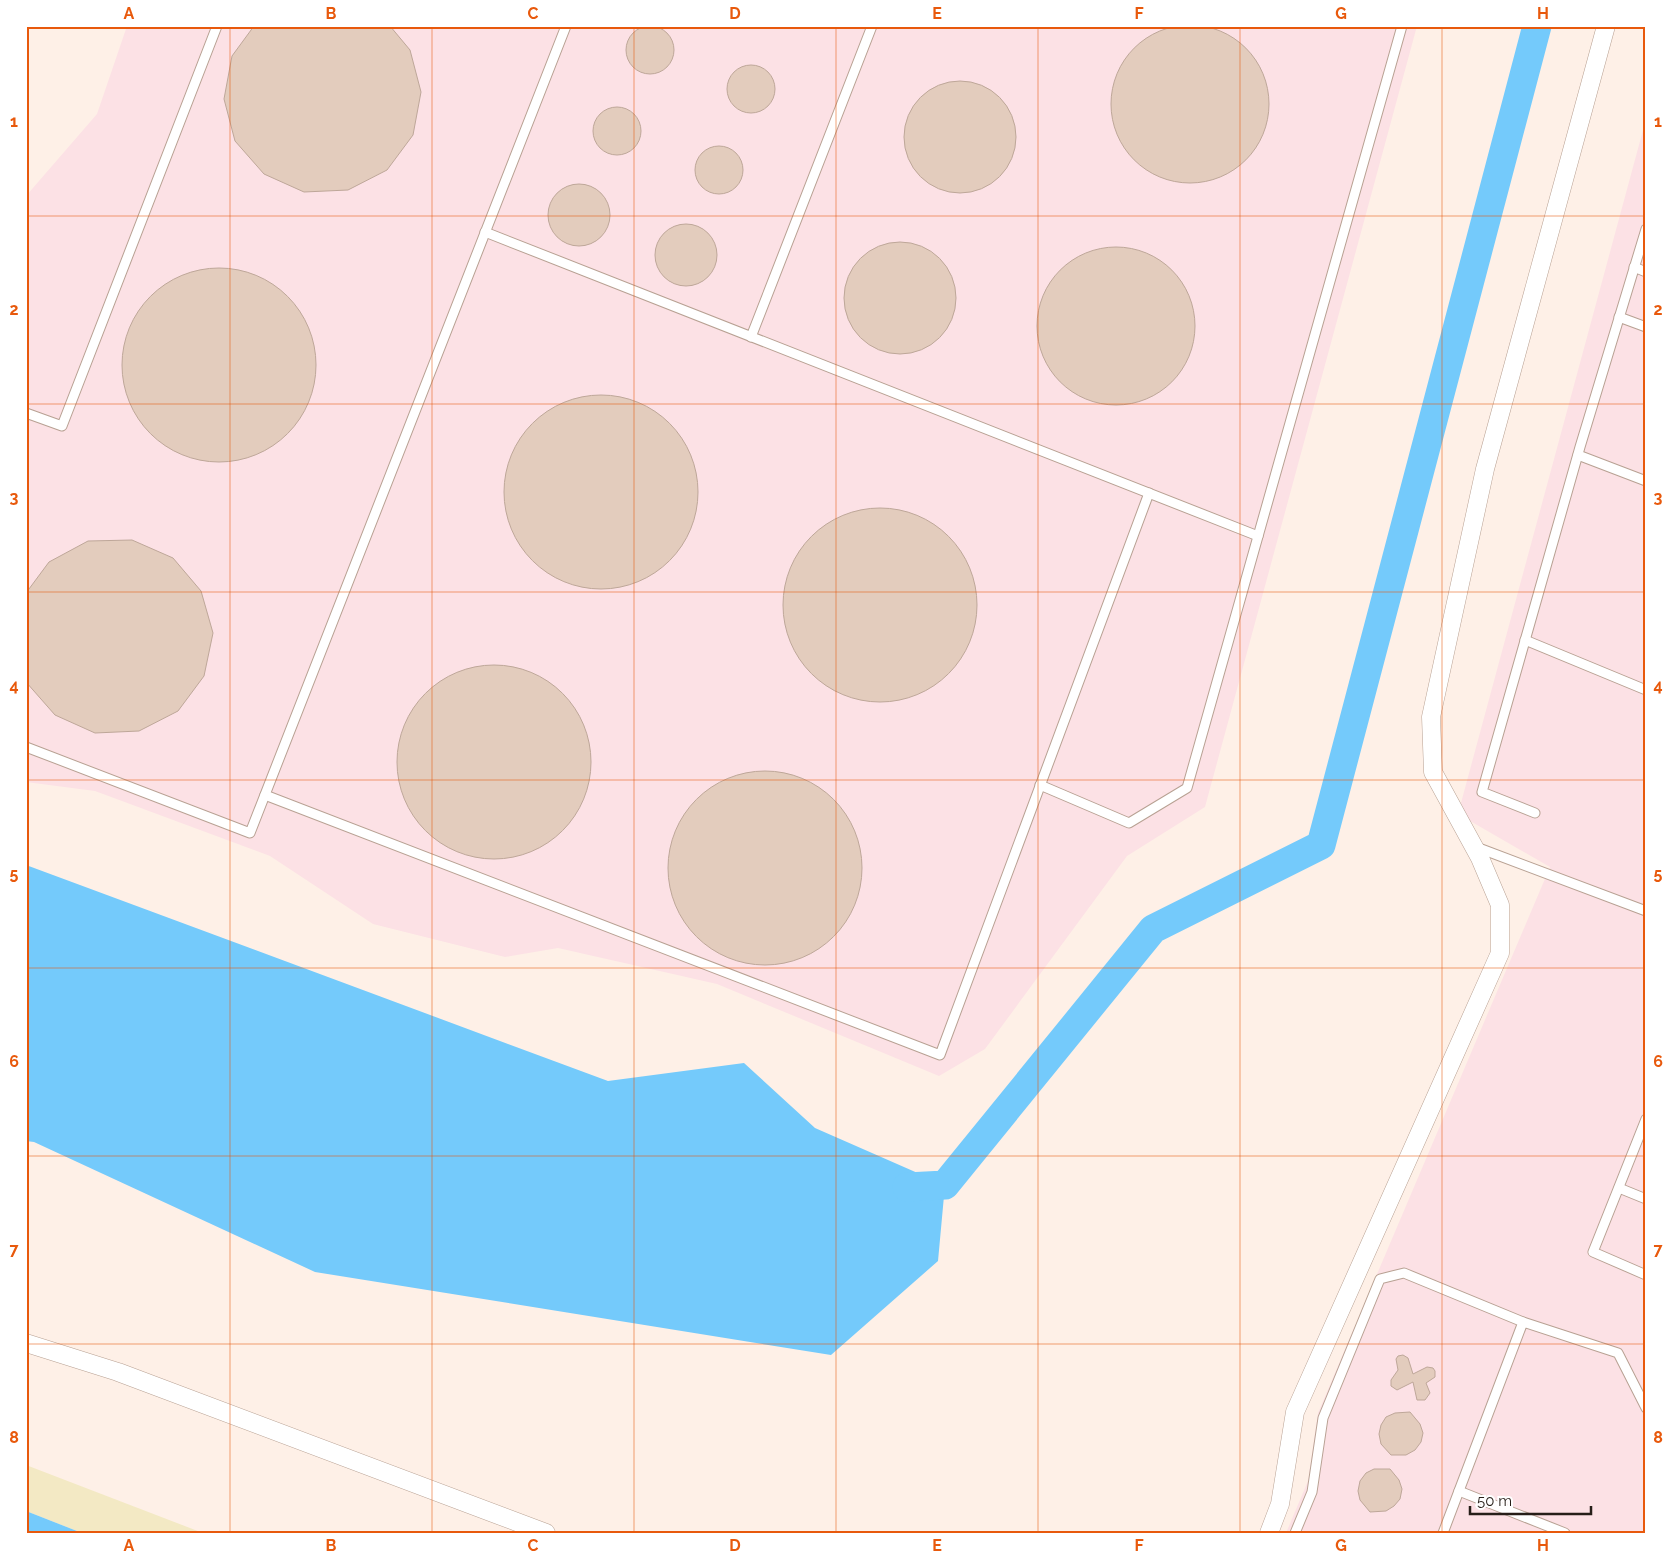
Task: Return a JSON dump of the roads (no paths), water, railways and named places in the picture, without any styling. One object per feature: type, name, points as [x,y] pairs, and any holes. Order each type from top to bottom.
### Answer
[{"type":"street","points":[[1269,1533],[1280,1504],[1295,1412],[1500,953],[1500,905],[1474,846],[1433,772],[1432,717],[1485,469],[1606,26]]},
{"type":"street","points":[[26,1343],[118,1372],[546,1533]]},
{"type":"lane","points":[[26,413],[62,426],[217,26]]},
{"type":"lane","points":[[26,747],[250,833],[566,26]]},
{"type":"lane","points":[[751,337],[872,26]]},
{"type":"lane","points":[[1040,785],[1129,823],[1187,788],[1402,26]]},
{"type":"lane","points":[[1535,814],[1482,792],[1578,455],[1646,229]]},
{"type":"lane","points":[[485,232],[1258,536]]},
{"type":"lane","points":[[1634,267],[1646,272]]},
{"type":"lane","points":[[1619,317],[1646,327]]},
{"type":"lane","points":[[1578,455],[1646,481]]},
{"type":"lane","points":[[265,795],[940,1056],[1149,493]]},
{"type":"lane","points":[[1525,640],[1646,690]]},
{"type":"lane","points":[[1474,846],[1646,911]]},
{"type":"lane","points":[[1646,1119],[1644,1131],[1594,1252],[1646,1275]]},
{"type":"lane","points":[[1619,1188],[1646,1200]]},
{"type":"lane","points":[[1295,1533],[1312,1492],[1323,1418],[1380,1279],[1404,1273],[1522,1322],[1618,1354],[1646,1408]]},
{"type":"lane","points":[[1443,1533],[1522,1322]]},
{"type":"lane","points":[[1459,1491],[1565,1533]]},
{"type":"water","points":[[26,865],[608,1081],[744,1063],[815,1128],[945,1185],[938,1261],[831,1355],[315,1272],[34,1142],[26,1141]]},
{"type":"water","points":[[26,1511],[82,1533],[26,1533]]},
{"type":"waterway","points":[[907,1187],[945,1185],[1153,929],[1321,845],[1537,26]]}]
